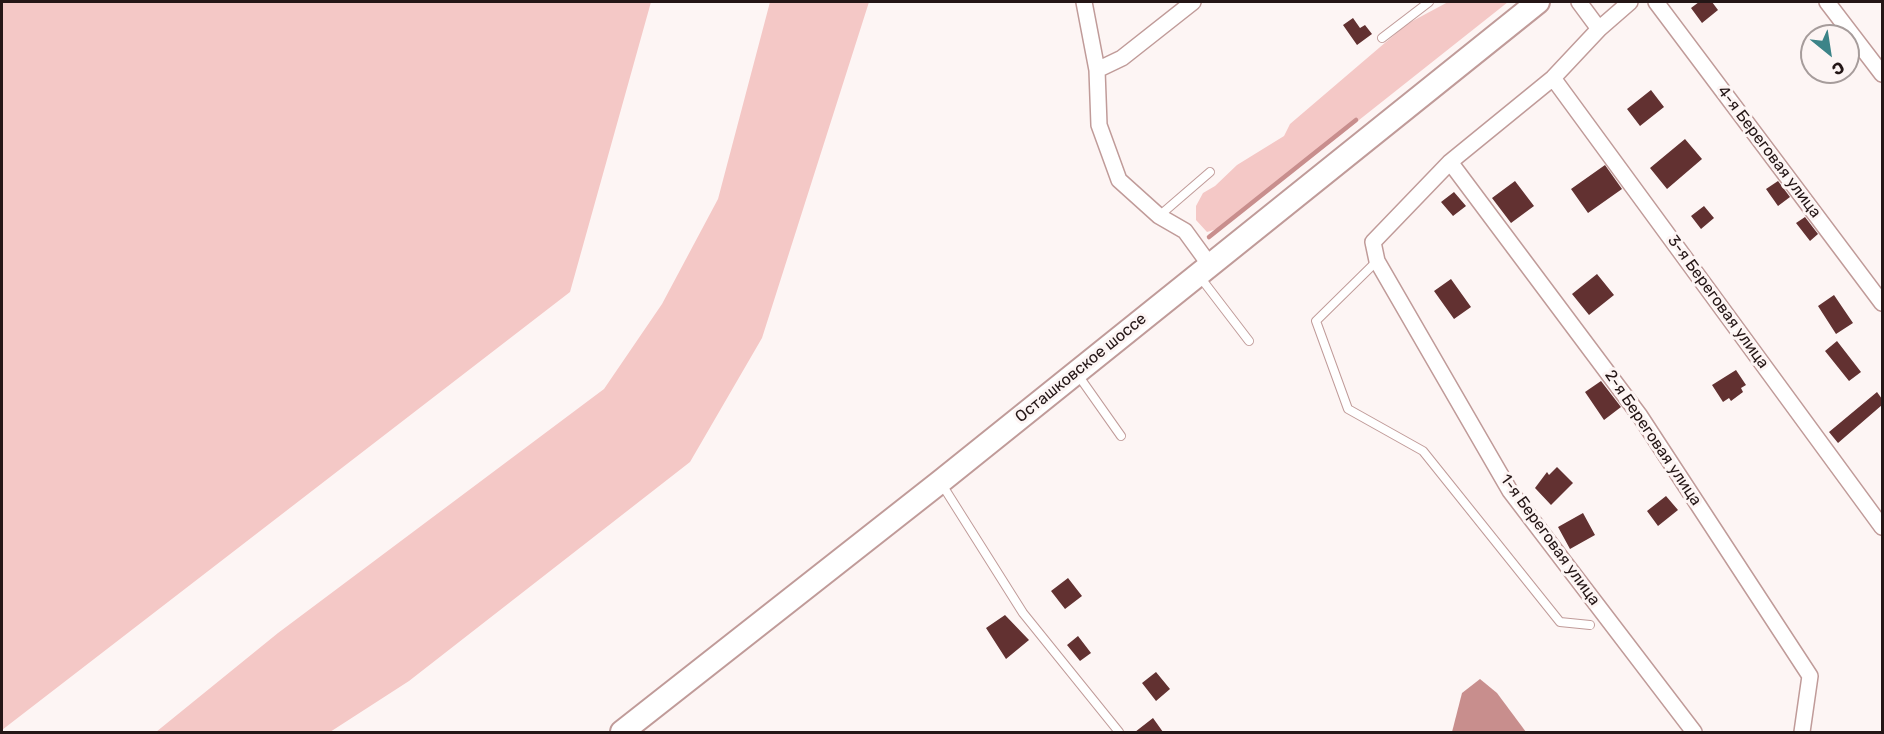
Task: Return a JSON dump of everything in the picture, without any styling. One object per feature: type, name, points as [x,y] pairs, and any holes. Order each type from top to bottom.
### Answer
[{"type":"main road","name":"Осташковское шоссе","points":[[622,732],[940,482],[1203,268],[1538,2]]},
{"type":"street","points":[[1084,2],[1097,70],[1099,124],[1119,180],[1159,216],[1185,231],[1203,268]]},
{"type":"street","points":[[1097,70],[1122,58],[1193,2]]},
{"type":"street","points":[[1579,2],[1599,29]]},
{"type":"street","points":[[1450,162],[1553,78],[1599,29],[1630,2]]},
{"type":"street","name":"4-я Береговая улица","points":[[1656,2],[1882,303]]},
{"type":"street","points":[[1827,2],[1882,74]]},
{"type":"street","name":"3-я Береговая улица","points":[[1553,78],[1882,527]]},
{"type":"street","name":"1-я Береговая улица","points":[[1450,162],[1372,242],[1377,261],[1510,491],[1694,732]]},
{"type":"street","name":"2-я Береговая улица","points":[[1450,162],[1640,416],[1810,676],[1802,732]]},
{"type":"lane","points":[[1382,38],[1430,2]]},
{"type":"lane","points":[[1159,216],[1210,172]]},
{"type":"lane","points":[[1377,261],[1316,321],[1348,409],[1423,451],[1560,622],[1590,625]]},
{"type":"lane","points":[[1203,268],[1249,341]]},
{"type":"lane","points":[[1076,372],[1121,436]]},
{"type":"lane","points":[[940,482],[1023,613],[1119,732]]},
{"type":"shaded area","points":[[2,2],[651,2],[570,292],[2,730]]},
{"type":"shaded area","points":[[770,2],[869,2],[762,338],[690,462],[409,681],[330,732],[156,732],[278,633],[604,389],[662,304],[718,199]]},
{"type":"shaded area","points":[[1448,2],[1508,2],[1224,227],[1207,232],[1196,220],[1196,206],[1203,193],[1215,186],[1237,165],[1284,136],[1290,124],[1407,24]]},
{"type":"shaded area","points":[[1480,679],[1497,693],[1526,732],[1452,732],[1462,693]]},
{"type":"building","points":[[1699,2],[1712,2],[1718,10],[1702,23],[1691,8]]},
{"type":"building","points":[[1353,18],[1360,28],[1365,25],[1372,34],[1357,45],[1343,25]]},
{"type":"building","points":[[1651,90],[1664,107],[1640,126],[1627,109]]},
{"type":"building","points":[[1685,139],[1702,159],[1667,189],[1650,168]]},
{"type":"building","points":[[1605,165],[1622,189],[1588,213],[1571,189]]},
{"type":"building","points":[[1515,181],[1534,206],[1511,223],[1492,198]]},
{"type":"building","points":[[1778,181],[1790,197],[1778,206],[1766,189]]},
{"type":"building","points":[[1454,192],[1466,206],[1453,216],[1441,202]]},
{"type":"building","points":[[1704,206],[1714,218],[1701,229],[1691,216]]},
{"type":"building","points":[[1805,217],[1818,234],[1810,241],[1796,223]]},
{"type":"building","points":[[1597,274],[1614,295],[1589,315],[1572,294]]},
{"type":"building","points":[[1451,279],[1471,307],[1454,319],[1434,291]]},
{"type":"building","points":[[1834,295],[1853,323],[1836,334],[1818,306]]},
{"type":"building","points":[[1837,341],[1861,372],[1849,381],[1825,351]]},
{"type":"building","points":[[1736,370],[1746,385],[1741,388],[1743,392],[1731,401],[1729,398],[1723,402],[1712,385]]},
{"type":"building","points":[[1601,381],[1621,407],[1604,420],[1585,392]]},
{"type":"building","points":[[1877,392],[1882,399],[1882,405],[1838,443],[1829,432]]},
{"type":"building","points":[[1557,467],[1573,483],[1551,505],[1535,488],[1547,472],[1549,475]]},
{"type":"building","points":[[1666,496],[1678,510],[1658,526],[1647,511]]},
{"type":"building","points":[[1583,513],[1595,535],[1570,549],[1558,527]]},
{"type":"building","points":[[1068,578],[1082,596],[1065,609],[1051,591]]},
{"type":"building","points":[[1005,615],[1029,640],[1006,659],[986,628]]},
{"type":"building","points":[[1078,636],[1091,653],[1080,661],[1067,645]]},
{"type":"building","points":[[1156,672],[1170,689],[1156,701],[1142,683]]},
{"type":"building","points":[[1153,718],[1163,732],[1135,732]]},
{"type":"waterway","points":[[1209,237],[1356,120]]}]
